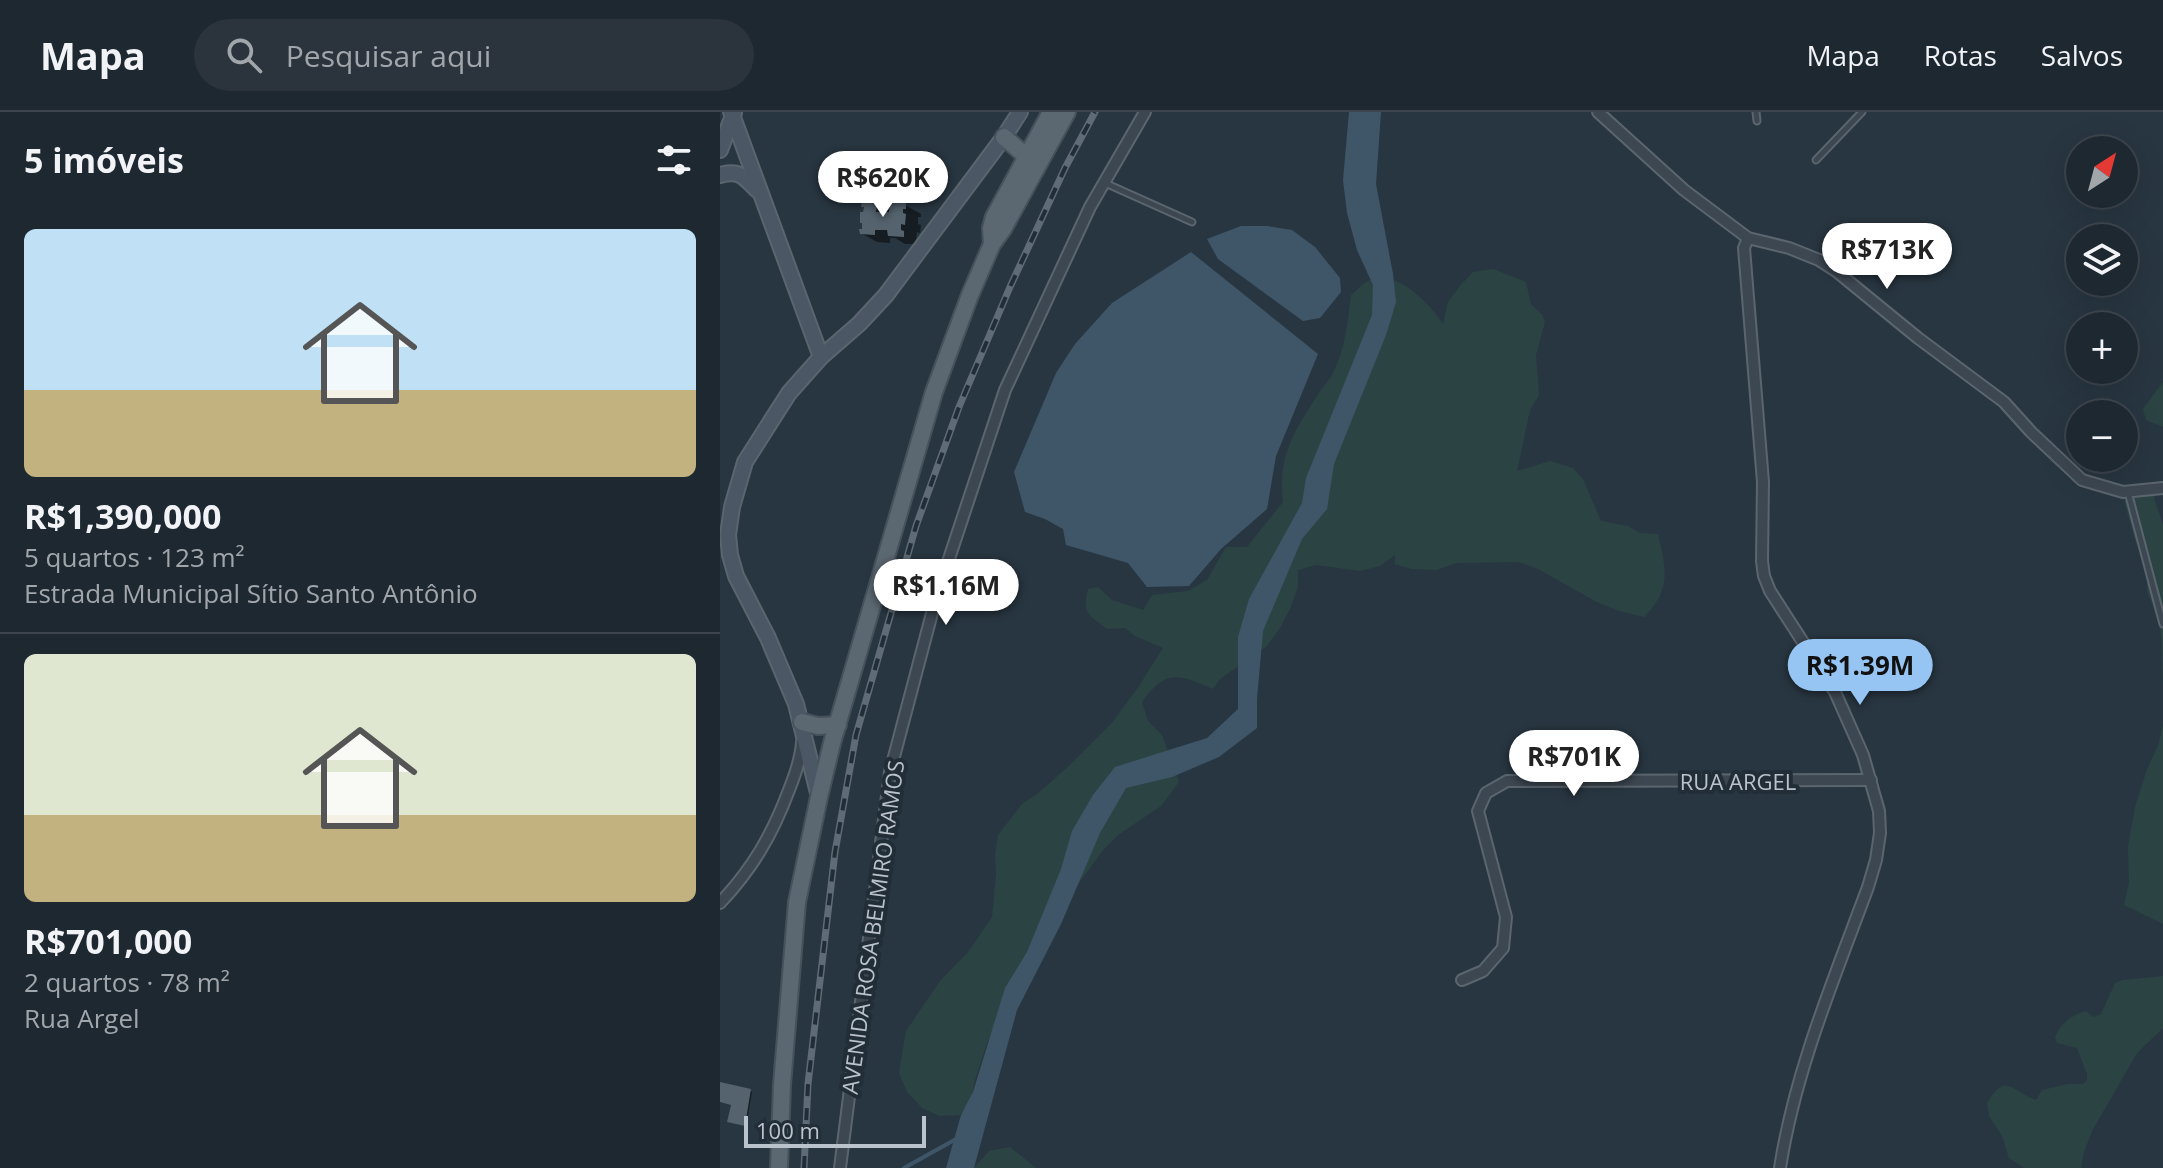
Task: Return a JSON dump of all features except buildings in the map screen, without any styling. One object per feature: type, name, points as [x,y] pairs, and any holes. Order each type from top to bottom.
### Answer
[{"type":"main road","points":[[819,797],[802,727],[768,638],[736,576],[730,555],[728,535],[732,507],[745,462],[789,393],[821,357],[886,295],[1020,112]]},
{"type":"main road","points":[[992,244],[994,217],[1051,112]]},
{"type":"main road","points":[[779,1168],[782,1085],[797,902],[838,725],[934,392],[970,295],[992,244],[1067,112]]},
{"type":"main road","points":[[733,113],[821,357]]},
{"type":"main road","points":[[720,150],[733,113]]},
{"type":"main road","points":[[1003,229],[1005,216],[1029,166],[1026,156],[1004,137]]},
{"type":"main road","points":[[720,175],[741,174],[761,194]]},
{"type":"main road","points":[[802,727],[838,725]]},
{"type":"street","name":"AVENIDA ROSA BELMIRO RAMOS","points":[[840,1168],[890,772],[936,598],[1005,390],[1090,207],[1145,112]]},
{"type":"street","points":[[1598,112],[1684,190],[1748,238],[1789,248],[1819,260],[1836,271],[1918,338],[2004,402],[2082,480],[2128,491],[2163,488]]},
{"type":"street","points":[[1748,238],[1744,248],[1763,482],[1764,576],[1770,591],[1835,692],[1871,780],[1879,811],[1880,833],[1876,860],[1795,1096],[1780,1168]]},
{"type":"street","points":[[720,903],[760,853],[772,832],[798,763],[802,727]]},
{"type":"street","name":"RUA ARGEL","points":[[1462,980],[1483,971],[1503,948],[1506,917],[1478,811],[1486,793],[1507,781],[1871,780]]},
{"type":"lane","points":[[1756,112],[1757,121]]},
{"type":"lane","points":[[1816,160],[1862,112]]},
{"type":"lane","points":[[1105,182],[1192,222]]},
{"type":"lane","points":[[2128,491],[2163,624]]},
{"type":"green space","points":[[1493,269],[1526,282],[1531,304],[1545,322],[1536,355],[1539,395],[1530,410],[1517,471],[1550,461],[1573,468],[1583,479],[1601,521],[1628,526],[1640,533],[1658,534],[1664,578],[1663,588],[1653,607],[1644,617],[1619,611],[1519,562],[1456,563],[1437,570],[1412,569],[1395,564],[1395,555],[1380,566],[1360,571],[1316,565],[1298,570],[1298,587],[1290,609],[1267,646],[1220,679],[1213,689],[1191,680],[1166,679],[1142,702],[1148,721],[1162,735],[1179,782],[1161,806],[1118,835],[1104,849],[1042,933],[987,1043],[971,1099],[960,1115],[940,1116],[922,1108],[907,1092],[899,1073],[906,1031],[940,981],[969,951],[992,917],[998,835],[1022,804],[1069,766],[1112,723],[1163,648],[1135,636],[1125,628],[1107,629],[1095,620],[1086,609],[1088,589],[1098,587],[1112,600],[1143,610],[1152,595],[1188,591],[1207,580],[1226,547],[1247,547],[1283,502],[1285,457],[1302,419],[1333,373],[1343,345],[1351,295],[1362,285],[1377,278],[1399,282],[1420,297],[1443,324],[1448,302],[1460,286],[1473,272]]},
{"type":"green space","points":[[2163,382],[2163,427],[2146,420],[2143,409]]},
{"type":"green space","points":[[2156,492],[2154,499],[2163,524],[2163,690],[2159,621],[2147,591],[2147,566],[2135,540],[2124,501],[2138,494]]},
{"type":"green space","points":[[2163,725],[2163,924],[2124,905],[2129,883],[2128,846],[2135,807]]},
{"type":"green space","points":[[2163,976],[2163,1028],[2137,1053],[2092,1131],[2081,1168],[2024,1168],[2009,1158],[2002,1136],[1989,1116],[1987,1103],[1994,1093],[2010,1086],[2036,1100],[2042,1090],[2083,1084],[2087,1074],[2077,1048],[2057,1043],[2055,1037],[2060,1028],[2086,1011],[2093,1017],[2101,1014],[2115,983]]},
{"type":"green space","points":[[1010,1147],[1036,1168],[974,1168],[989,1151]]},
{"type":"water","points":[[1349,112],[1381,112],[1376,184],[1396,302],[1386,335],[1334,464],[1327,509],[1302,539],[1263,631],[1257,728],[1219,757],[1172,777],[1126,788],[1100,833],[1061,924],[1017,1010],[974,1168],[946,1168],[1005,988],[1027,952],[1061,869],[1072,831],[1093,795],[1115,767],[1207,738],[1238,709],[1238,637],[1249,599],[1302,503],[1306,478],[1372,315],[1373,285],[1357,250],[1347,213],[1343,180]]},
{"type":"water","points":[[1241,226],[1292,230],[1315,247],[1340,278],[1341,292],[1320,318],[1303,321],[1218,259],[1207,239]]},
{"type":"water","points":[[1191,252],[1318,354],[1276,456],[1267,509],[1221,549],[1189,586],[1147,587],[1128,563],[1066,545],[1063,529],[1025,512],[1014,472],[1056,373],[1075,344],[1112,303]]},
{"type":"waterway","points":[[904,1168],[958,1138]]},
{"type":"railway","points":[[804,1168],[808,1084],[835,852],[856,735],[916,526],[959,407],[1010,287],[1065,168],[1095,112]]}]
